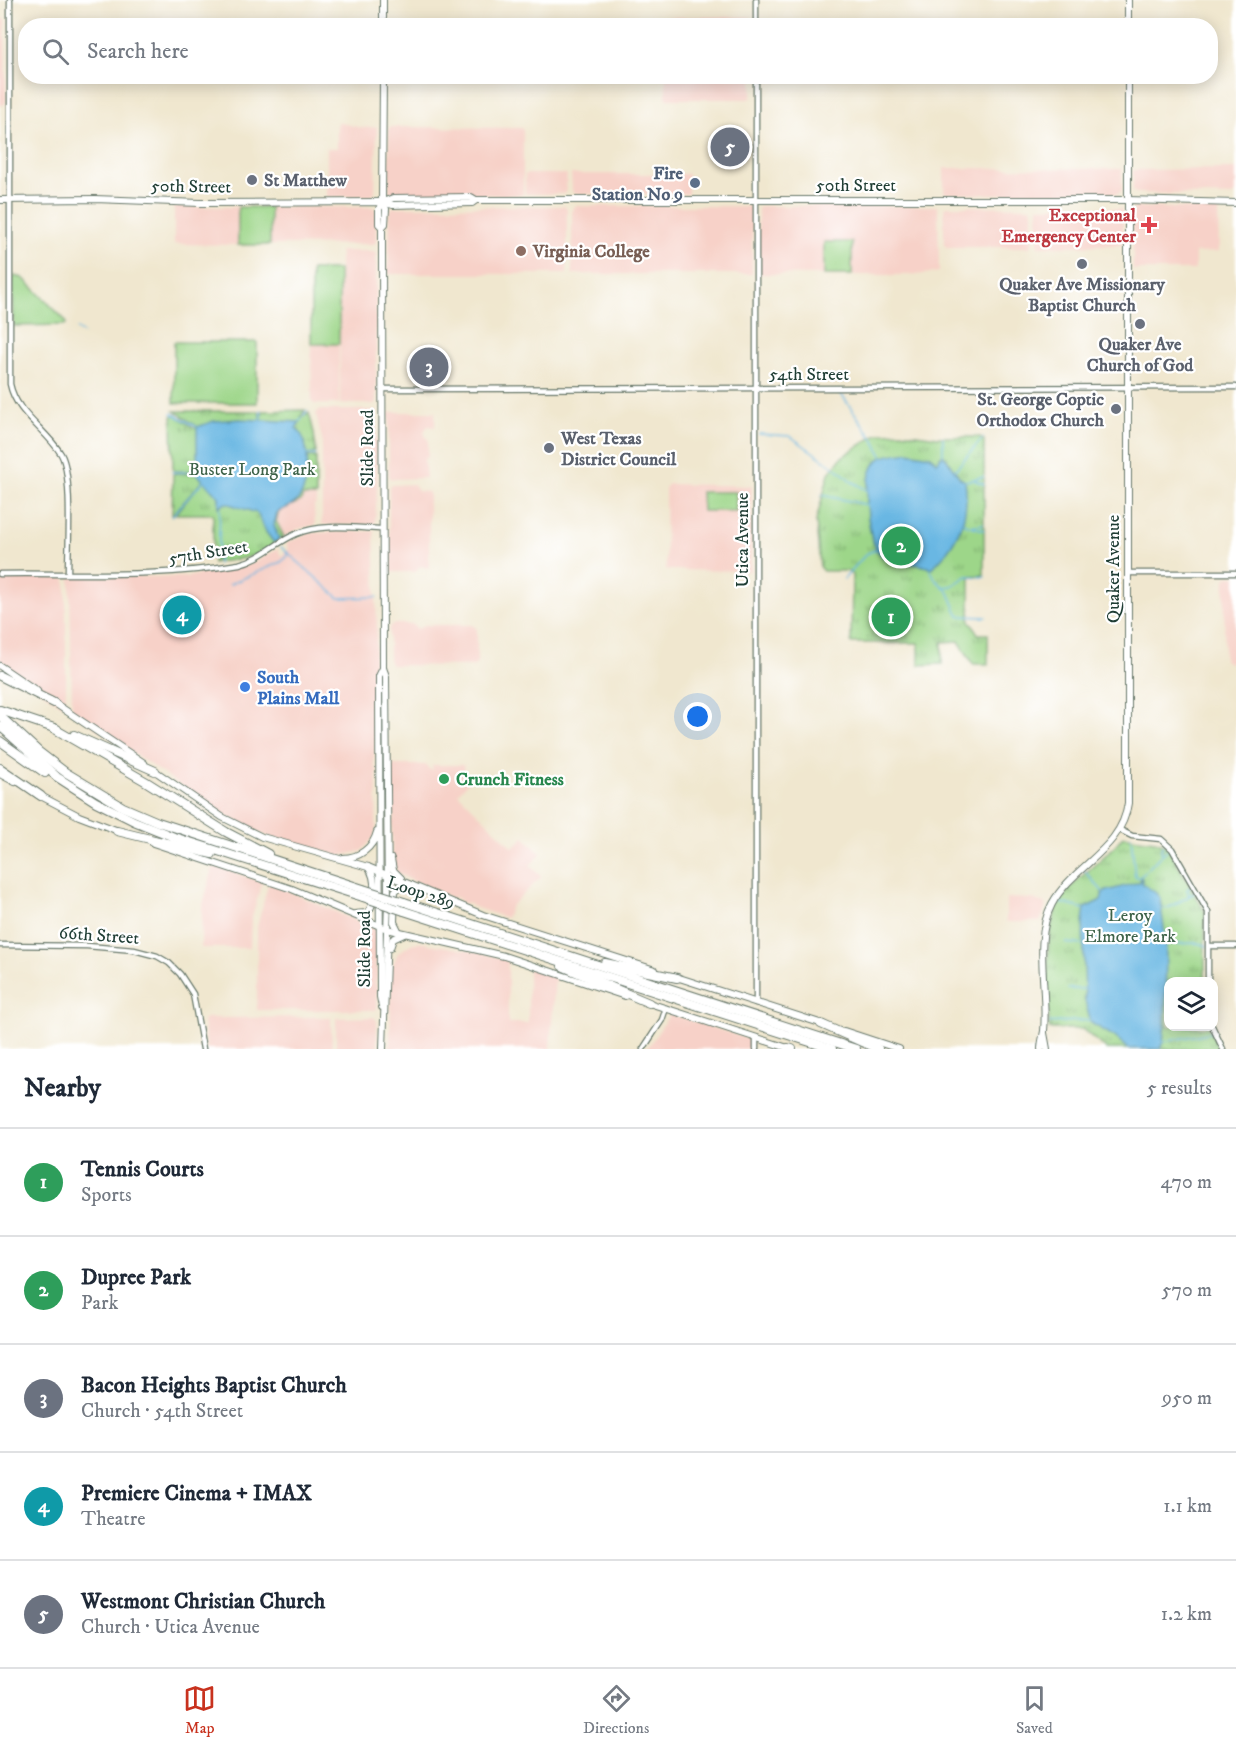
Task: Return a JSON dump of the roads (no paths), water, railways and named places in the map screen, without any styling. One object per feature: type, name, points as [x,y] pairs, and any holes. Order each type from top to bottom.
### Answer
[{"type":"highway","points":[[0,676],[54,703]]},
{"type":"highway","points":[[0,710],[53,728],[155,771]]},
{"type":"highway","name":"Loop 289","points":[[0,716],[5,728],[57,777],[107,808],[150,828],[254,862],[363,893],[516,947],[832,1049]]},
{"type":"highway","name":"Loop 289","points":[[5,728],[65,772],[123,807],[168,825],[319,875],[363,893]]},
{"type":"highway","points":[[53,728],[145,781],[240,840],[278,859],[319,875]]},
{"type":"highway","points":[[0,741],[79,796],[107,808]]},
{"type":"highway","points":[[0,768],[41,796]]},
{"type":"highway","points":[[117,831],[254,862]]},
{"type":"highway","name":"Loop 289","points":[[404,907],[535,945],[856,1049]]},
{"type":"highway","points":[[535,945],[559,949],[621,967],[677,978]]},
{"type":"highway","points":[[516,947],[649,1003]]},
{"type":"highway","points":[[821,1023],[878,1049]]},
{"type":"main road","points":[[383,0],[383,18]]},
{"type":"main road","points":[[1128,0],[1128,18]]},
{"type":"main road","name":"Slide Road","points":[[383,84],[382,202],[386,209],[385,224],[382,227],[382,529],[388,840],[383,1049]]},
{"type":"main road","name":"Quaker Avenue","points":[[1047,1049],[1044,1032],[1044,939],[1049,911],[1066,885],[1112,841],[1120,830],[1127,813],[1128,84]]},
{"type":"main road","name":"50th Street","points":[[0,200],[95,199],[200,203],[382,202],[393,198],[471,197],[476,200],[1128,200],[1236,203]]},
{"type":"main road","points":[[0,666],[239,826],[275,842],[368,867],[483,915],[899,1049]]},
{"type":"main road","name":"Slide Road","points":[[383,668],[379,676],[379,926],[380,997],[383,1014]]},
{"type":"main road","points":[[0,774],[79,816],[117,831],[279,884],[387,929],[504,956],[790,1049]]},
{"type":"main road","points":[[334,858],[354,857],[365,851],[376,837],[379,822]]},
{"type":"main road","points":[[388,840],[393,870],[412,885]]},
{"type":"main road","points":[[352,914],[368,913],[372,907],[373,873],[368,867]]},
{"type":"main road","points":[[402,933],[394,922],[395,891],[401,886],[412,885]]},
{"type":"main road","points":[[386,970],[391,943],[396,936],[402,933]]},
{"type":"main road","name":"Quaker Avenue","points":[[1040,1049],[1044,1032]]},
{"type":"street","points":[[10,0],[10,384],[15,401],[57,448],[65,463],[68,480],[68,573]]},
{"type":"street","points":[[756,0],[756,18]]},
{"type":"street","name":"Utica Avenue","points":[[756,84],[756,1003]]},
{"type":"street","name":"54th Street","points":[[382,389],[1236,387]]},
{"type":"street","name":"57th Street","points":[[0,574],[186,572],[253,560],[288,538],[308,531],[328,528],[382,529]]},
{"type":"street","points":[[1128,573],[1236,573]]},
{"type":"street","points":[[1120,830],[1132,836],[1156,838],[1169,845],[1208,912],[1208,977]]},
{"type":"street","name":"66th Street","points":[[0,945],[87,946],[148,952],[169,963],[184,978],[193,994],[203,1049]]},
{"type":"street","points":[[1209,946],[1236,946]]},
{"type":"street","points":[[643,1049],[662,1020],[666,1008]]},
{"type":"street","points":[[1214,1031],[1223,1049]]},
{"type":"street","points":[[756,1038],[756,1049]]},
{"type":"water","points":[[240,419],[300,422],[296,428],[301,434],[307,452],[305,485],[302,494],[293,505],[277,513],[274,525],[279,539],[274,543],[257,513],[226,503],[219,507],[219,497],[195,472],[197,427],[214,421]]},
{"type":"water","points":[[908,452],[931,456],[937,462],[943,454],[960,478],[965,481],[964,518],[958,534],[932,569],[887,559],[877,550],[870,530],[867,502],[870,475],[874,464],[881,458]]},
{"type":"water","points":[[1141,876],[1143,884],[1160,898],[1166,944],[1164,1031],[1160,1049],[1129,1049],[1115,1037],[1091,1023],[1085,1001],[1083,921],[1085,908],[1101,900],[1103,892],[1140,882]]},
{"type":"waterway","points":[[77,329],[83,333]]},
{"type":"waterway","points":[[839,391],[876,443],[882,456]]},
{"type":"waterway","points":[[261,410],[261,420]]},
{"type":"waterway","points":[[299,422],[307,411]]},
{"type":"waterway","points":[[172,413],[197,427]]},
{"type":"waterway","points":[[759,434],[790,436],[851,481],[867,490]]},
{"type":"waterway","points":[[943,437],[943,454]]},
{"type":"waterway","points":[[955,470],[983,438]]},
{"type":"waterway","points":[[307,455],[316,455]]},
{"type":"waterway","points":[[172,472],[195,472]]},
{"type":"waterway","points":[[965,481],[984,477]]},
{"type":"waterway","points":[[172,516],[204,480]]},
{"type":"waterway","points":[[974,480],[984,484]]},
{"type":"waterway","points":[[822,495],[868,505]]},
{"type":"waterway","points":[[218,564],[220,508]]},
{"type":"waterway","points":[[963,523],[971,526],[984,524]]},
{"type":"waterway","points":[[971,526],[984,530]]},
{"type":"waterway","points":[[281,547],[339,598],[377,597]]},
{"type":"waterway","points":[[844,579],[866,554],[877,549]]},
{"type":"waterway","points":[[230,584],[281,562],[287,557],[287,552]]},
{"type":"waterway","points":[[930,569],[936,580],[948,591],[959,616],[986,617]]},
{"type":"waterway","points":[[944,587],[952,586],[967,576],[985,577]]},
{"type":"waterway","points":[[1131,836],[1135,877],[1140,877]]},
{"type":"waterway","points":[[1162,854],[1163,845]]},
{"type":"waterway","points":[[1141,876],[1170,848]]},
{"type":"waterway","points":[[1083,869],[1103,892]]},
{"type":"waterway","points":[[1189,895],[1187,889],[1192,885]]},
{"type":"waterway","points":[[1161,909],[1168,908],[1196,892]]},
{"type":"waterway","points":[[1058,902],[1084,909]]},
{"type":"waterway","points":[[1066,943],[1083,945]]},
{"type":"waterway","points":[[1166,944],[1198,943],[1208,946]]},
{"type":"waterway","points":[[1068,989],[1085,989]]},
{"type":"waterway","points":[[1048,1023],[1090,1020]]},
{"type":"waterway","points":[[1163,1042],[1213,1032]]},
{"type":"place","name":"Westmont Christian Church","points":[[730,147]]},
{"type":"place","name":"St Matthew","points":[[252,180]]},
{"type":"place","name":"Fire Station No 9","points":[[695,183]]},
{"type":"place","name":"Exceptional Emergency Center","points":[[1149,225]]},
{"type":"place","name":"Virginia College","points":[[521,251]]},
{"type":"place","name":"Quaker Ave Missionary Baptist Church","points":[[1082,264]]},
{"type":"place","name":"Quaker Ave Church of God","points":[[1140,324]]},
{"type":"place","name":"Bacon Heights Baptist Church","points":[[429,367]]},
{"type":"place","name":"St. George Coptic Orthodox Church","points":[[1116,409]]},
{"type":"place","name":"West Texas District Council","points":[[549,448]]},
{"type":"place","name":"Dupree Park","points":[[901,546]]},
{"type":"place","name":"Premiere Cinema + IMAX","points":[[182,615]]},
{"type":"place","name":"Tennis Courts","points":[[891,617]]},
{"type":"place","name":"South Plains Mall","points":[[245,687]]},
{"type":"place","name":"Crunch Fitness","points":[[444,779]]},
{"type":"park label","name":"Buster Long Park","points":[[252,469]]},
{"type":"park label","name":"Leroy Elmore Park","points":[[1130,925]]}]
